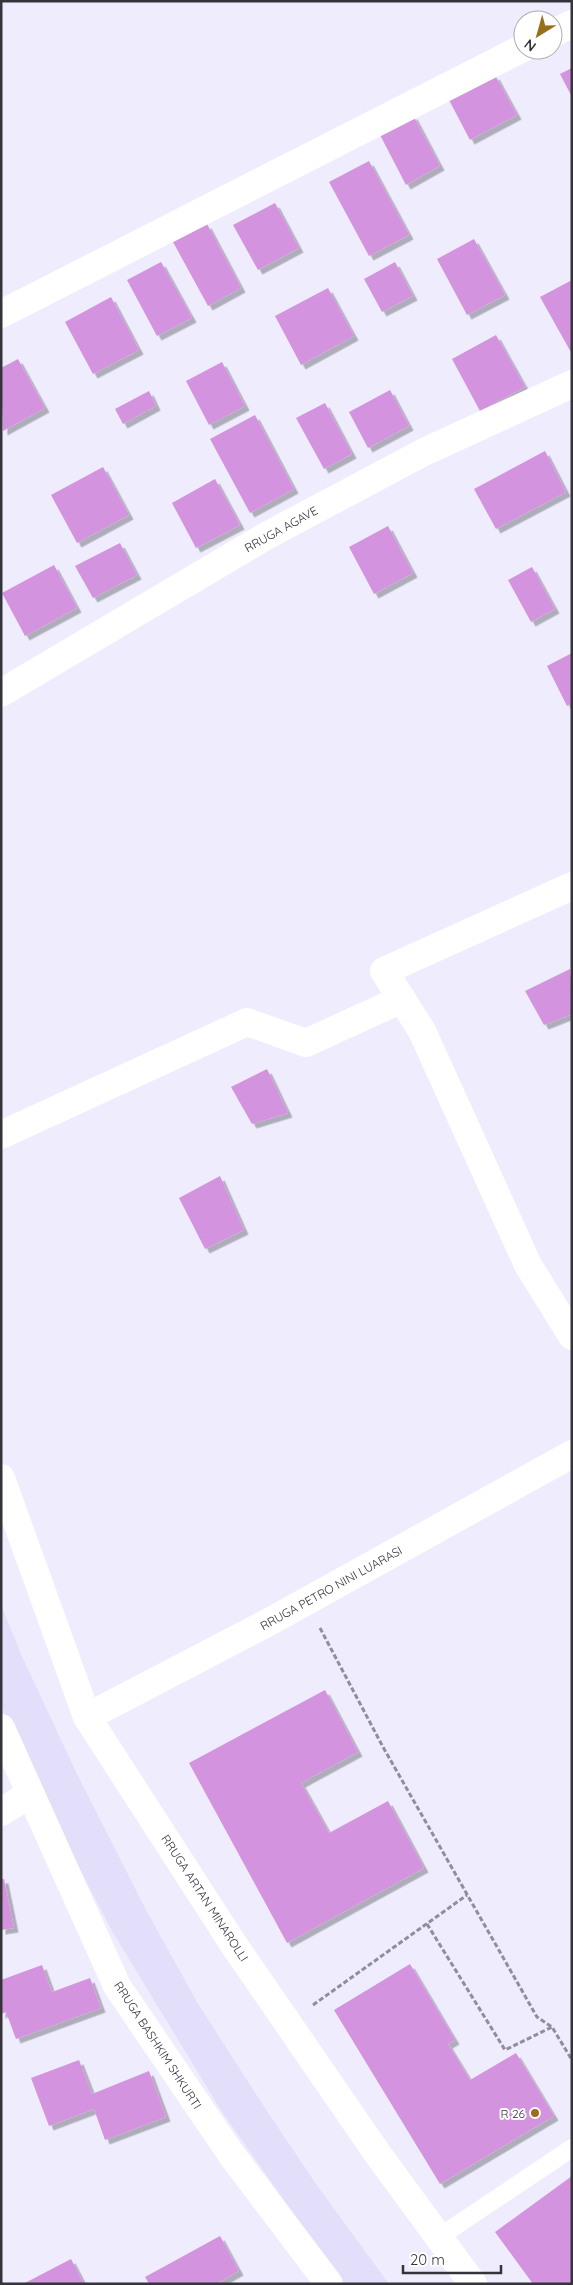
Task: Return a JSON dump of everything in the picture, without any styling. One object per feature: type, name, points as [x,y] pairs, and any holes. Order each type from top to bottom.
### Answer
[{"type":"street","points":[[1,314],[513,53]]},
{"type":"street","name":"RRUGA AGAVE","points":[[1,693],[268,535],[424,452],[572,384]]},
{"type":"street","points":[[572,886],[384,971],[422,1031],[528,1265],[572,1336]]},
{"type":"street","points":[[1,1135],[247,1022],[306,1043],[402,999]]},
{"type":"street","name":"RRUGA PETRO NINI LUARASI","points":[[87,1717],[305,1602],[572,1454]]},
{"type":"street","name":"RRUGA ARTAN MINAROLLI","points":[[1,1478],[87,1717],[232,1942],[377,2153],[473,2284]]},
{"type":"street","name":"RRUGA BASHKIM SHKURTI","points":[[1,1728],[117,1986],[231,2154],[329,2284]]},
{"type":"street","points":[[1,1812],[30,1794]]},
{"type":"lane","points":[[439,2237],[572,2148]]},
{"type":"path","points":[[305,1602],[467,1895],[537,2017],[552,2027],[572,2060]]},
{"type":"path","points":[[288,2023],[467,1895]]},
{"type":"path","points":[[427,1924],[505,2050],[552,2027]]},
{"type":"shaded area","points":[[1,1605],[21,1654],[76,1772],[145,1908],[197,2002],[316,2184],[389,2284],[343,2284],[222,2112],[112,1931],[40,1793],[1,1706]]},
{"type":"building","points":[[572,68],[572,97],[560,74]]},
{"type":"building","points":[[495,75],[517,115],[470,140],[449,100]]},
{"type":"building","points":[[413,115],[440,166],[406,185],[379,133]]},
{"type":"building","points":[[369,161],[409,235],[369,256],[329,182]]},
{"type":"building","points":[[275,203],[299,248],[258,270],[233,225]]},
{"type":"building","points":[[207,224],[241,288],[208,306],[173,242]]},
{"type":"building","points":[[474,239],[505,295],[467,315],[437,259]]},
{"type":"building","points":[[161,262],[192,318],[157,336],[127,280]]},
{"type":"building","points":[[395,262],[413,296],[382,312],[364,279]]},
{"type":"building","points":[[572,280],[572,354],[540,297]]},
{"type":"building","points":[[328,288],[354,336],[301,365],[275,316]]},
{"type":"building","points":[[111,297],[139,350],[93,374],[65,322]]},
{"type":"building","points":[[496,335],[525,387],[480,411],[452,359]]},
{"type":"building","points":[[18,359],[45,408],[3,431],[1,368]]},
{"type":"building","points":[[222,362],[245,406],[209,425],[186,381]]},
{"type":"building","points":[[390,390],[409,426],[368,448],[349,412]]},
{"type":"building","points":[[149,391],[156,406],[123,424],[115,409]]},
{"type":"building","points":[[325,403],[352,454],[324,469],[296,418]]},
{"type":"building","points":[[255,415],[294,489],[250,513],[210,439]]},
{"type":"building","points":[[545,451],[566,492],[496,529],[474,489]]},
{"type":"building","points":[[103,467],[129,515],[77,543],[51,495]]},
{"type":"building","points":[[215,479],[240,525],[196,548],[172,503]]},
{"type":"building","points":[[388,526],[413,573],[374,594],[349,547]]},
{"type":"building","points":[[120,543],[137,575],[93,598],[75,566]]},
{"type":"building","points":[[54,565],[77,608],[25,636],[2,593]]},
{"type":"building","points":[[532,567],[555,609],[531,622],[508,580]]},
{"type":"building","points":[[572,653],[572,703],[567,706],[547,666]]},
{"type":"building","points":[[570,969],[572,1014],[544,1025],[525,991]]},
{"type":"building","points":[[267,1069],[288,1113],[252,1124],[231,1087]]},
{"type":"building","points":[[220,1176],[244,1230],[205,1249],[179,1198]]},
{"type":"building","points":[[325,1690],[358,1752],[301,1783],[329,1833],[388,1801],[424,1868],[287,1943],[189,1763]]},
{"type":"building","points":[[1,1879],[4,1879],[14,1928],[1,1930]]},
{"type":"building","points":[[410,1964],[455,2040],[448,2044],[470,2080],[516,2053],[554,2116],[440,2184],[334,2010]]},
{"type":"building","points":[[42,1965],[52,1992],[90,1978],[101,2008],[16,2039],[6,2012],[1,2014],[1,1980]]},
{"type":"building","points":[[79,2060],[92,2094],[149,2071],[166,2117],[105,2140],[94,2109],[49,2126],[31,2078]]},
{"type":"building","points":[[572,2176],[572,2284],[533,2284],[495,2232]]},
{"type":"building","points":[[220,2236],[239,2271],[216,2284],[149,2284],[145,2277]]},
{"type":"building","points":[[71,2259],[84,2284],[23,2284]]},
{"type":"place","name":"R 26","points":[[535,2113]]}]
